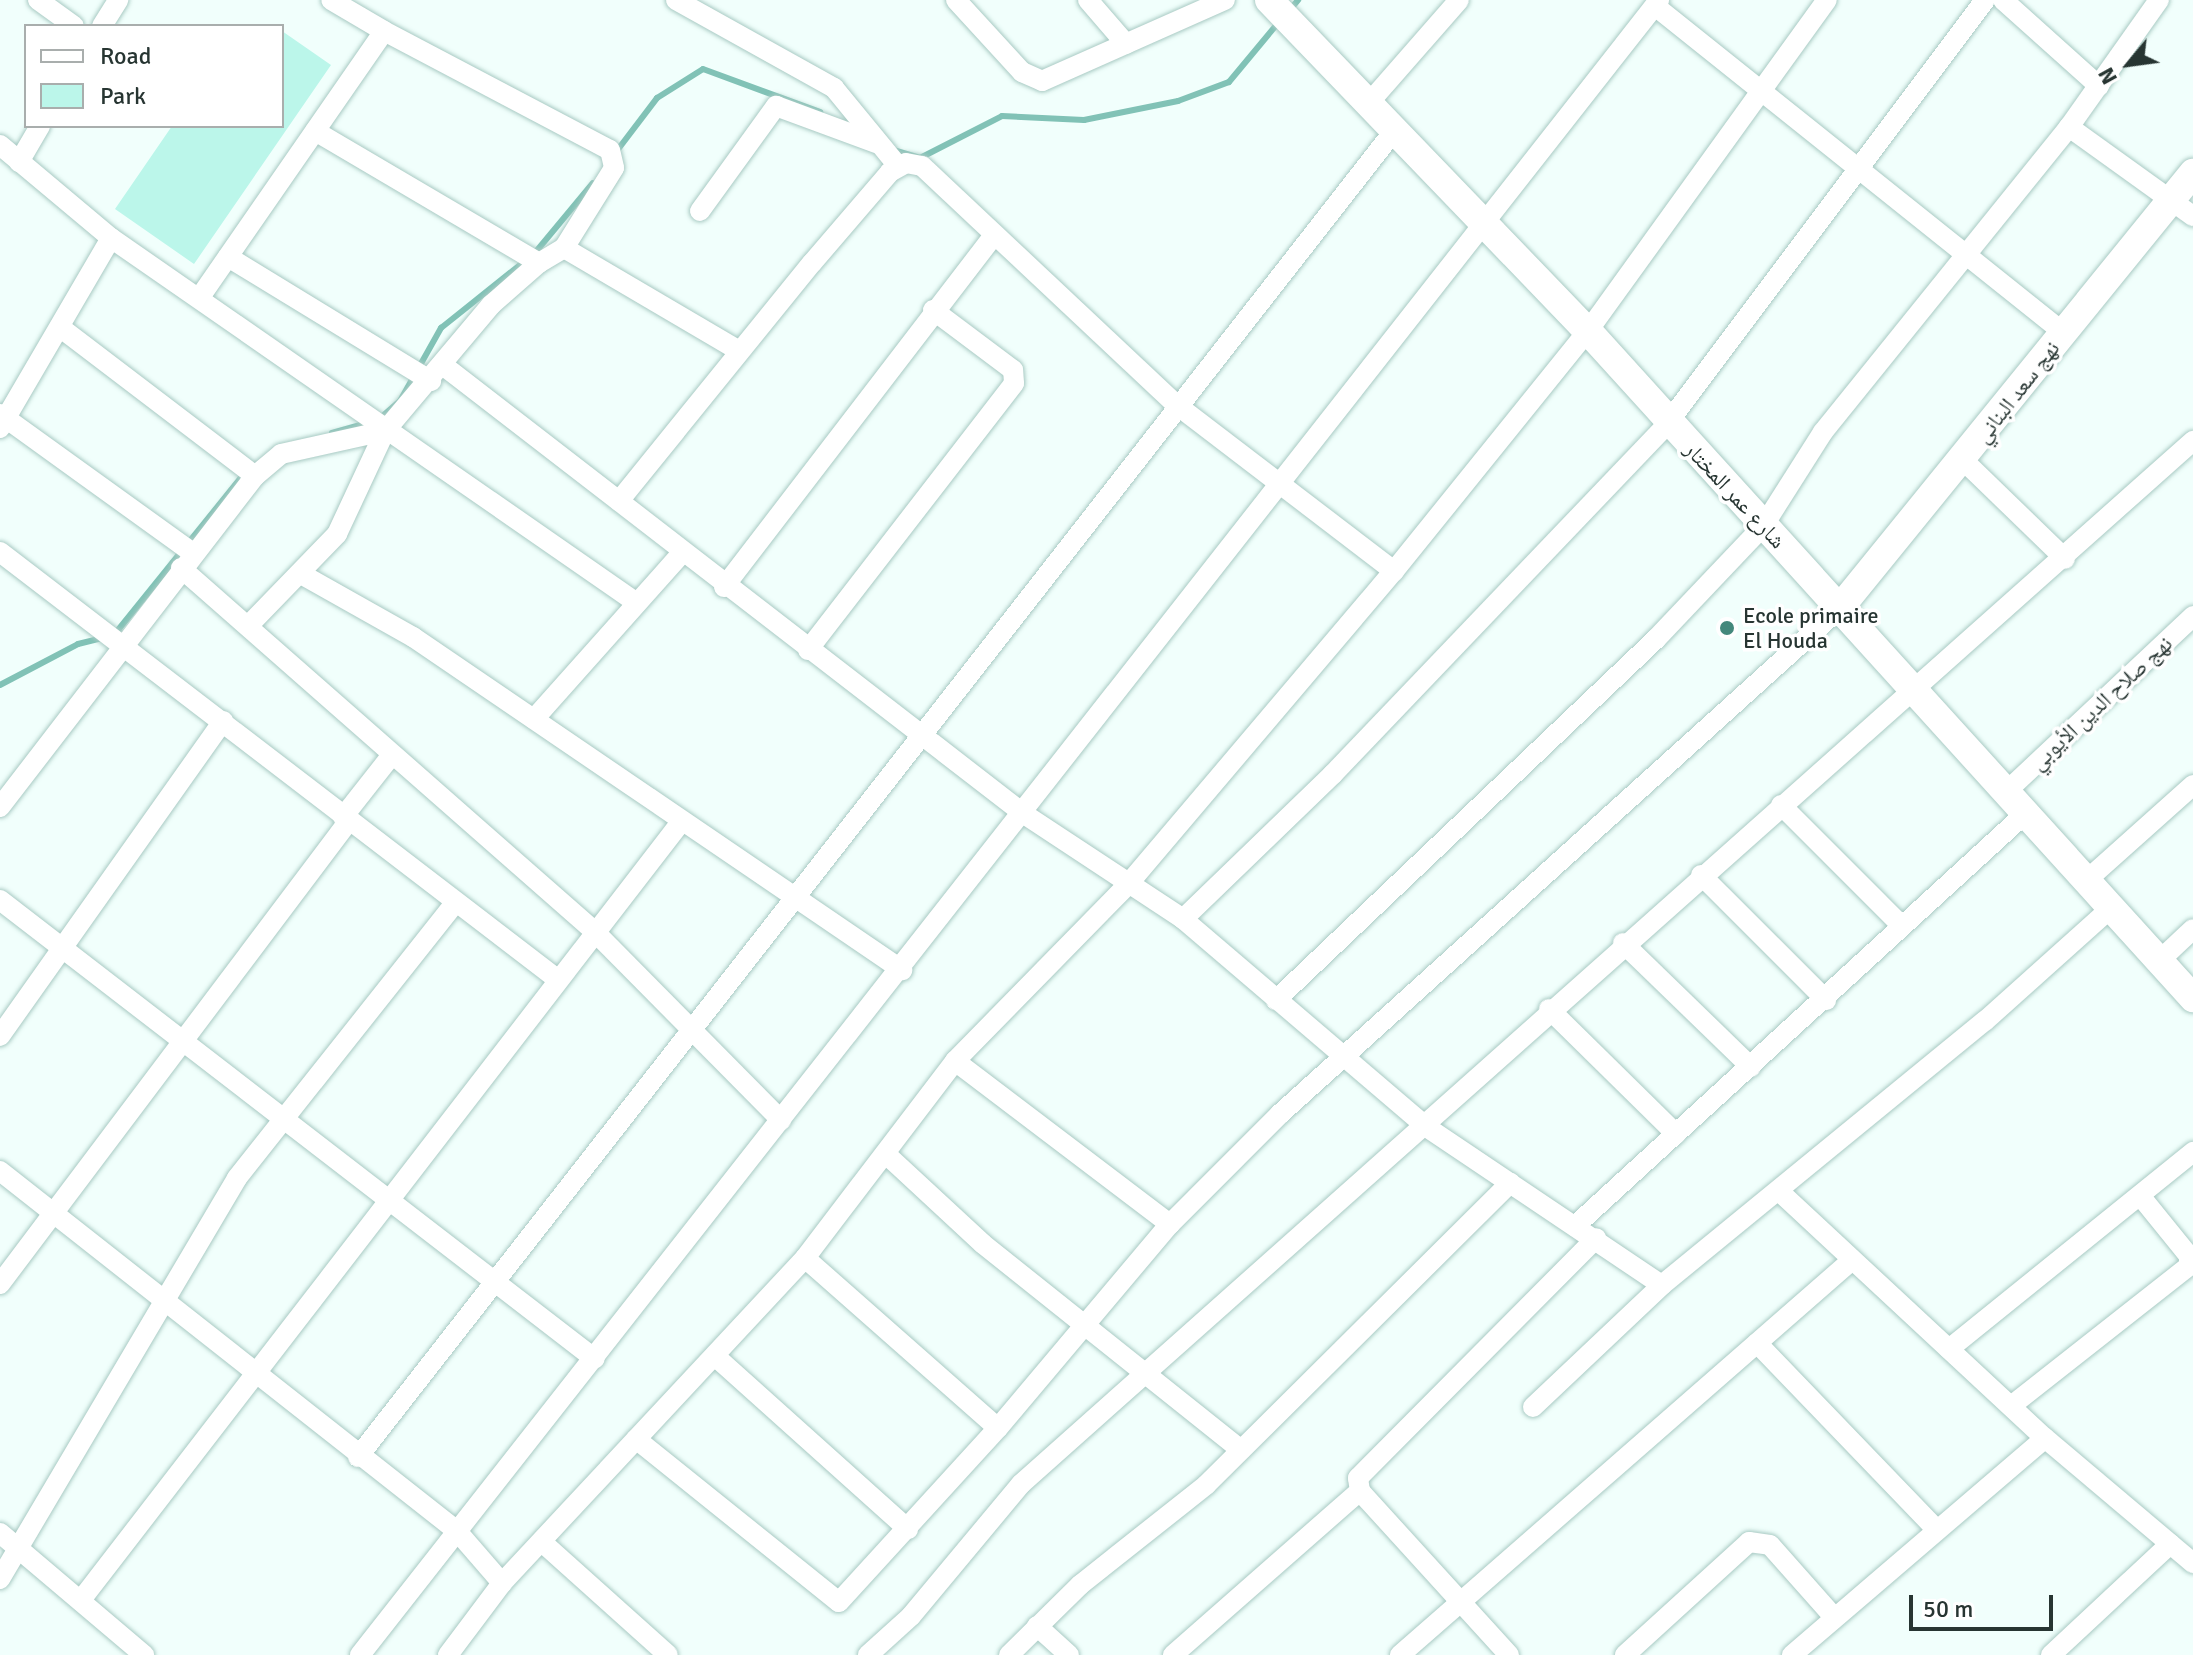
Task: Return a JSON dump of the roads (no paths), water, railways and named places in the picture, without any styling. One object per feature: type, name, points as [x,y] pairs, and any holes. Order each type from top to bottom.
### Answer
[{"type":"street","points":[[38,0],[71,24]]},
{"type":"street","points":[[103,24],[118,0]]},
{"type":"street","points":[[248,626],[301,574],[361,496],[387,429],[438,374],[491,305],[539,263],[564,248],[614,168],[610,150],[331,0]]},
{"type":"street","points":[[676,0],[834,88],[876,143],[898,166],[922,166],[993,236],[1178,406],[1394,571]]},
{"type":"street","points":[[956,0],[1022,72],[1042,81],[1225,0]]},
{"type":"street","points":[[1088,0],[1126,44]]},
{"type":"street","points":[[1368,104],[1459,0]]},
{"type":"street","points":[[456,1652],[502,1583],[716,1357],[805,1258],[888,1156],[955,1061],[1130,882],[1394,571],[1588,331],[1758,89],[1827,0]]},
{"type":"street","points":[[1183,919],[1333,774],[1667,424],[1985,0]]},
{"type":"street","points":[[2003,0],[2099,86]]},
{"type":"street","points":[[1276,1000],[1656,639],[1764,525],[1823,432],[2069,127],[2159,0]]},
{"type":"street","points":[[368,1652],[457,1531],[1485,228],[1657,3],[1758,89],[1861,167],[1963,255],[2064,333]]},
{"type":"street","name":"شارع عمر المختار","points":[[1281,12],[1485,228],[1588,331],[1667,424],[1914,687],[2193,998]]},
{"type":"street","points":[[200,297],[384,31]]},
{"type":"street","points":[[700,211],[776,106],[876,143]]},
{"type":"street","points":[[2069,127],[2183,208]]},
{"type":"street","points":[[19,162],[39,128]]},
{"type":"street","points":[[315,131],[539,263]]},
{"type":"street","points":[[358,1457],[792,895],[1394,131]]},
{"type":"street","points":[[0,145],[111,238],[637,603]]},
{"type":"street","points":[[619,501],[738,350],[898,166]]},
{"type":"street","name":"نهج سعد البناني","points":[[1839,609],[2064,333],[2183,208],[2193,173]]},
{"type":"street","points":[[724,587],[933,310],[993,236]]},
{"type":"street","points":[[111,238],[61,328],[2,420],[187,560],[248,626],[391,756],[594,931],[781,1120]]},
{"type":"street","points":[[564,248],[738,350]]},
{"type":"street","points":[[228,257],[438,374],[619,501],[681,554],[922,732],[1024,814],[1183,919],[1342,1059],[1425,1126],[1662,1285]]},
{"type":"street","points":[[808,650],[1014,383],[1013,370],[933,310]]},
{"type":"street","points":[[61,328],[255,476]]},
{"type":"street","points":[[0,807],[127,645],[187,560],[255,476],[281,454],[387,429]]},
{"type":"street","points":[[868,1655],[911,1616],[1021,1484],[1425,1126],[1549,1009],[1914,687],[2065,559],[2186,447],[2193,470]]},
{"type":"street","points":[[1963,460],[2065,559]]},
{"type":"street","points":[[0,552],[127,645],[345,820],[557,979]]},
{"type":"street","points":[[534,719],[681,554]]},
{"type":"street","points":[[301,574],[413,637],[902,970]]},
{"type":"street","points":[[636,1439],[839,1602],[998,1428],[1170,1224],[1342,1059],[1839,609]]},
{"type":"street","name":"نهج صلاح الدين الأيوبي","points":[[2008,790],[2193,616]]},
{"type":"street","points":[[4,1023],[66,948],[223,721]]},
{"type":"street","points":[[0,1284],[391,756]]},
{"type":"street","points":[[2088,879],[2193,785]]},
{"type":"street","points":[[1781,805],[1901,925]]},
{"type":"street","points":[[1575,1226],[1826,1000],[1901,925],[2027,812]]},
{"type":"street","points":[[81,1600],[681,822]]},
{"type":"street","points":[[1701,875],[1826,1000]]},
{"type":"street","points":[[0,900],[285,1116],[491,1285],[595,1359]]},
{"type":"street","points":[[0,1579],[237,1178],[455,903]]},
{"type":"street","points":[[1533,1407],[1662,1285],[1781,1193],[2112,907]]},
{"type":"street","points":[[2160,960],[2193,929]]},
{"type":"street","points":[[1623,943],[1751,1067]]},
{"type":"street","points":[[1549,1009],[1676,1134]]},
{"type":"street","points":[[955,1061],[1170,1224]]},
{"type":"street","points":[[1949,1349],[2142,1198],[2193,1152]]},
{"type":"street","points":[[888,1156],[1083,1327],[1148,1373],[1241,1450]]},
{"type":"street","points":[[0,1171],[358,1457],[457,1531],[502,1583]]},
{"type":"street","points":[[1009,1655],[1037,1626],[1241,1450],[1510,1183]]},
{"type":"street","points":[[1781,1193],[2045,1438],[2193,1563]]},
{"type":"street","points":[[2011,1406],[2192,1261],[2142,1198]]},
{"type":"street","points":[[1173,1655],[1360,1491],[1363,1470],[1596,1238]]},
{"type":"street","points":[[805,1258],[998,1428]]},
{"type":"street","points":[[1400,1655],[1852,1260]]},
{"type":"street","points":[[1757,1343],[1934,1527]]},
{"type":"street","points":[[716,1357],[908,1529]]},
{"type":"street","points":[[1792,1655],[1934,1527],[2045,1438]]},
{"type":"street","points":[[1360,1491],[1459,1605],[1509,1655]]},
{"type":"street","points":[[0,1533],[81,1600],[134,1652]]},
{"type":"street","points":[[542,1542],[668,1655]]},
{"type":"street","points":[[1625,1655],[1749,1542],[1770,1545],[1834,1617]]},
{"type":"street","points":[[2051,1655],[2170,1544]]},
{"type":"street","points":[[1037,1626],[1069,1655]]},
{"type":"waterway","points":[[1288,12],[1298,0]]},
{"type":"waterway","points":[[894,150],[920,158],[1002,116],[1084,120],[1178,101],[1229,82],[1278,23]]},
{"type":"waterway","points":[[616,152],[657,98],[703,69],[820,112]]},
{"type":"waterway","points":[[534,254],[593,183]]},
{"type":"waterway","points":[[378,420],[400,401],[441,328],[525,261]]},
{"type":"waterway","points":[[332,433],[367,423]]},
{"type":"waterway","points":[[0,685],[78,644],[114,635],[244,474]]},
{"type":"place","name":"Ecole primaire El Houda","points":[[1727,628]]}]
